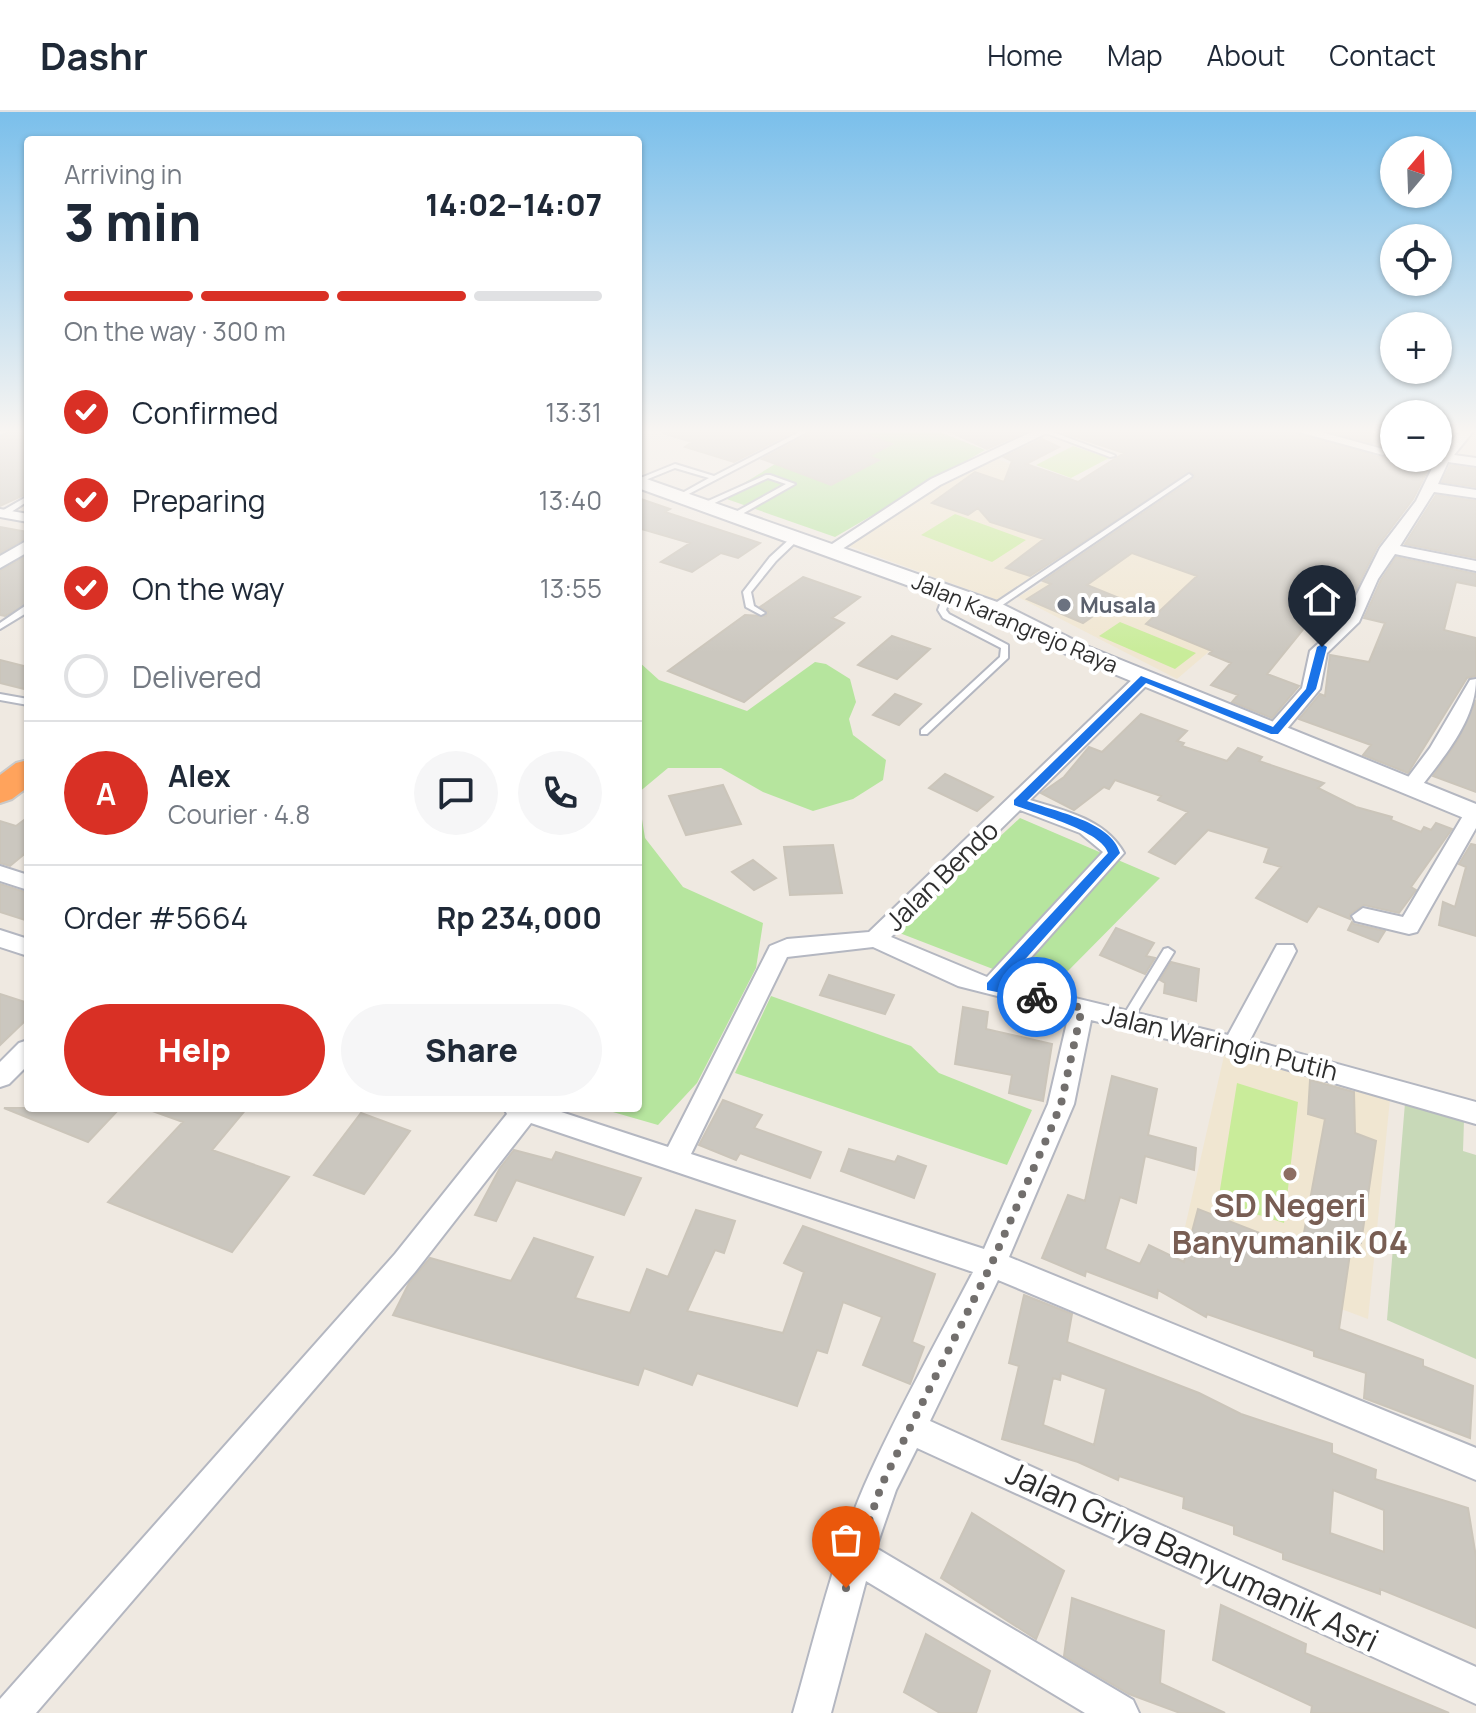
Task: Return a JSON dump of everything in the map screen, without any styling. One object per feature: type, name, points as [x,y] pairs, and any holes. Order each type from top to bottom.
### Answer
[{"type":"highway","points":[[0,764],[24,745]]},
{"type":"highway","points":[[0,792],[24,773]]},
{"type":"main road","name":"Jalan Karangrejo Raya","points":[[699,504],[992,608],[1076,650],[1475,814]]},
{"type":"street","points":[[831,550],[895,504]]},
{"type":"street","points":[[1274,732],[1311,689],[1319,651],[1351,622],[1388,548],[1418,504]]},
{"type":"street","points":[[1,515],[24,520]]},
{"type":"street","points":[[0,563],[24,548]]},
{"type":"street","points":[[1388,548],[1476,566]]},
{"type":"street","name":"Jalan Bendo","points":[[875,939],[1019,803],[1144,678]]},
{"type":"street","points":[[1410,788],[1439,750],[1475,689]]},
{"type":"street","points":[[992,986],[1114,853],[1111,842],[1097,832],[1019,803]]},
{"type":"street","points":[[1363,916],[1409,926],[1475,814]]},
{"type":"street","points":[[0,873],[24,882]]},
{"type":"street","points":[[0,938],[24,947]]},
{"type":"street","points":[[675,1160],[778,952],[787,947],[875,939]]},
{"type":"street","name":"Jalan Waringin Putih","points":[[875,939],[966,980],[1235,1045],[1476,1113]]},
{"type":"street","points":[[1235,1045],[1285,951]]},
{"type":"street","points":[[812,1713],[856,1556],[908,1427],[991,1265],[1061,1104],[1082,1008]]},
{"type":"street","points":[[0,1077],[24,1054]]},
{"type":"street","points":[[12,1713],[394,1275],[519,1112]]},
{"type":"street","points":[[530,1112],[991,1265],[1476,1464]]},
{"type":"street","name":"Jalan Griya Banyumanik Asri","points":[[908,1427],[1476,1686]]},
{"type":"street","points":[[856,1556],[1120,1713]]},
{"type":"lane","points":[[1,515],[19,504]]},
{"type":"lane","points":[[735,516],[757,504]]},
{"type":"lane","points":[[992,608],[1148,504]]},
{"type":"lane","points":[[761,613],[750,607],[747,592],[773,559],[796,538]]},
{"type":"lane","points":[[924,732],[1004,658],[1005,647],[997,640],[946,616],[942,610],[949,591]]},
{"type":"lane","points":[[0,627],[24,611]]},
{"type":"lane","points":[[0,697],[24,701]]},
{"type":"lane","points":[[1127,1019],[1168,952]]},
{"type":"shaded area","points":[[910,504],[1121,504],[1133,508],[997,600],[846,545]]},
{"type":"shaded area","points":[[1159,512],[1254,613],[1177,679],[1018,597]]},
{"type":"shaded area","name":"SD Negeri Banyumanik 04","points":[[1226,1047],[1390,1099],[1368,1319],[1180,1249]]},
{"type":"green space","points":[[740,504],[892,504],[835,537]]},
{"type":"green space","points":[[955,514],[1026,540],[992,562],[921,535]]},
{"type":"green space","points":[[1120,622],[1196,653],[1175,669],[1099,636]]},
{"type":"green space","points":[[815,662],[826,664],[850,679],[856,702],[849,719],[853,735],[886,760],[883,780],[853,799],[813,811],[763,792],[721,768],[668,768],[642,790],[642,665],[659,680],[747,711]]},
{"type":"green space","points":[[1020,818],[1160,878],[1060,979],[1011,976],[897,932]]},
{"type":"green space","points":[[642,819],[645,838],[683,887],[763,923],[756,968],[697,1083],[658,1125],[613,1112],[642,1112]]},
{"type":"green space","points":[[771,996],[911,1046],[939,1073],[1032,1110],[1007,1165],[735,1073]]},
{"type":"green space","points":[[1237,1083],[1298,1102],[1284,1223],[1218,1202]]},
{"type":"green space","points":[[1405,1103],[1464,1121],[1463,1151],[1476,1155],[1476,1359],[1387,1320]]},
{"type":"building","points":[[642,504],[655,504],[670,509],[665,512],[760,543],[738,558],[721,553],[692,572],[661,562],[690,543],[642,529]]},
{"type":"building","points":[[934,504],[1142,504],[1030,576],[1006,568],[1044,539],[990,522],[978,508],[968,515]]},
{"type":"building","points":[[1157,504],[1409,504],[1377,547],[1342,618],[1328,630],[1330,596],[1267,674],[1299,686],[1272,718],[1232,702],[1238,695],[1211,685],[1231,663],[1209,654],[1212,651],[1146,624],[1197,576],[1132,553],[1087,585],[1119,598],[1083,623],[1027,599],[1051,584],[1043,581]]},
{"type":"building","points":[[1430,504],[1476,504],[1476,558],[1405,544]]},
{"type":"building","points":[[0,527],[24,531],[24,539],[0,553]]},
{"type":"building","points":[[24,557],[24,605],[5,616],[0,615],[0,571]]},
{"type":"building","points":[[1396,557],[1476,574],[1476,586],[1456,582],[1444,630],[1476,638],[1476,676],[1467,678],[1408,773],[1363,755],[1371,745],[1299,719],[1320,694],[1325,696],[1330,655],[1369,662],[1385,623],[1364,618],[1381,580]]},
{"type":"building","points":[[803,577],[860,597],[832,618],[844,623],[744,702],[668,671],[745,615],[766,616],[768,612],[760,607]]},
{"type":"building","points":[[892,636],[930,649],[897,679],[858,665]]},
{"type":"building","points":[[0,660],[24,666],[24,689],[0,683]]},
{"type":"building","points":[[895,694],[921,704],[899,725],[873,715]]},
{"type":"building","points":[[1476,700],[1476,792],[1433,776],[1458,740]]},
{"type":"building","points":[[1141,714],[1187,731],[1177,741],[1184,743],[1182,746],[1227,761],[1238,748],[1262,757],[1259,761],[1324,783],[1318,788],[1356,807],[1392,817],[1391,820],[1421,832],[1424,827],[1431,830],[1436,823],[1452,829],[1411,887],[1416,890],[1399,913],[1364,905],[1350,914],[1350,919],[1318,906],[1307,922],[1256,898],[1281,867],[1264,862],[1269,848],[1208,830],[1175,864],[1149,852],[1188,812],[1158,800],[1161,796],[1115,780],[1109,789],[1104,787],[1074,810],[1041,793],[1064,777],[1089,747],[1102,752]]},
{"type":"building","points":[[945,774],[993,797],[977,811],[929,788]]},
{"type":"building","points":[[723,785],[741,824],[686,835],[669,796]]},
{"type":"building","points":[[24,820],[24,854],[10,866],[0,863],[0,821],[16,826]]},
{"type":"building","points":[[1471,844],[1476,845],[1476,936],[1439,925],[1443,902],[1455,907],[1466,867],[1459,864]]},
{"type":"building","points":[[833,845],[842,893],[790,895],[784,847]]},
{"type":"building","points":[[753,860],[776,878],[754,890],[732,872]]},
{"type":"building","points":[[0,884],[24,892],[24,920],[0,912]]},
{"type":"building","points":[[1352,922],[1385,931],[1378,942],[1348,930]]},
{"type":"building","points":[[1116,928],[1154,943],[1146,956],[1155,958],[1145,974],[1100,955]]},
{"type":"building","points":[[1171,962],[1199,969],[1196,1001],[1164,993],[1165,983],[1160,980]]},
{"type":"building","points":[[829,975],[894,995],[885,1014],[820,995]]},
{"type":"building","points":[[0,994],[24,1002],[24,1022],[0,1045]]},
{"type":"building","points":[[963,1007],[988,1012],[986,1029],[1052,1044],[1043,1101],[1009,1093],[1012,1075],[955,1064]]},
{"type":"building","points":[[1112,1076],[1157,1089],[1148,1135],[1196,1148],[1194,1170],[1145,1156],[1136,1203],[1120,1197],[1105,1249],[1140,1264],[1149,1245],[1184,1262],[1198,1209],[1301,1249],[1325,1119],[1308,1114],[1310,1080],[1354,1092],[1355,1133],[1376,1141],[1361,1243],[1352,1240],[1339,1329],[1423,1360],[1423,1366],[1473,1386],[1470,1438],[1364,1398],[1366,1373],[1314,1356],[1314,1351],[1207,1314],[1206,1317],[1158,1290],[1157,1298],[1086,1271],[1085,1276],[1042,1258],[1068,1195],[1085,1201]]},
{"type":"building","points":[[723,1100],[762,1115],[754,1128],[821,1152],[810,1178],[740,1153],[736,1160],[699,1145]]},
{"type":"building","points":[[4,1108],[24,1108],[24,1112],[116,1112],[88,1142]]},
{"type":"building","points":[[155,1112],[244,1112],[212,1150],[289,1177],[232,1252],[108,1202],[183,1122]]},
{"type":"building","points":[[361,1113],[410,1131],[364,1194],[314,1175]]},
{"type":"building","points":[[849,1149],[895,1162],[898,1156],[926,1166],[914,1198],[841,1171]]},
{"type":"building","points":[[514,1150],[552,1160],[556,1152],[641,1178],[624,1215],[516,1180],[496,1221],[475,1215],[500,1168]]},
{"type":"building","points":[[696,1210],[735,1221],[724,1253],[715,1250],[687,1311],[783,1333],[804,1272],[784,1263],[803,1226],[935,1274],[912,1342],[924,1347],[910,1384],[863,1365],[882,1317],[843,1302],[827,1353],[817,1350],[797,1406],[697,1373],[692,1385],[644,1368],[638,1385],[393,1315],[409,1283],[430,1258],[511,1281],[534,1238],[593,1257],[575,1298],[630,1313],[647,1269],[668,1277]]},
{"type":"building","points":[[1024,1295],[1072,1314],[1067,1342],[1199,1393],[1241,1414],[1332,1444],[1332,1453],[1376,1470],[1375,1479],[1468,1508],[1476,1557],[1476,1628],[1380,1589],[1380,1594],[1283,1559],[1283,1553],[1234,1534],[1234,1526],[1183,1508],[1184,1497],[1119,1476],[1118,1480],[1078,1462],[1002,1439],[1019,1366],[1009,1363]],"holes":[[[1061,1373],[1106,1389],[1094,1445],[1043,1425],[1053,1378],[1060,1380]],[[1333,1490],[1384,1510],[1384,1552],[1330,1533]]]},
{"type":"building","points":[[972,1513],[1064,1571],[1036,1639],[941,1578]]},
{"type":"building","points":[[1072,1598],[1164,1631],[1160,1683],[1225,1713],[1180,1713],[1129,1694],[1064,1656]]},
{"type":"building","points":[[1221,1605],[1306,1644],[1305,1653],[1449,1713],[1311,1713],[1312,1706],[1213,1660]]},
{"type":"building","points":[[926,1634],[990,1671],[976,1713],[940,1713],[904,1692]]},
{"type":"way so far","points":[[846,1588],[882,1484],[991,1265],[1061,1104],[1082,1008],[1037,997]]},
{"type":"place","name":"Musala","points":[[1064,605]]},
{"type":"place","name":"SD Negeri Banyumanik 04","points":[[1290,1174]]},
{"type":"route","points":[[1037,997],[992,986],[1114,853],[1111,842],[1097,832],[1019,803],[1144,678],[1274,732],[1311,689],[1322,647]]}]
